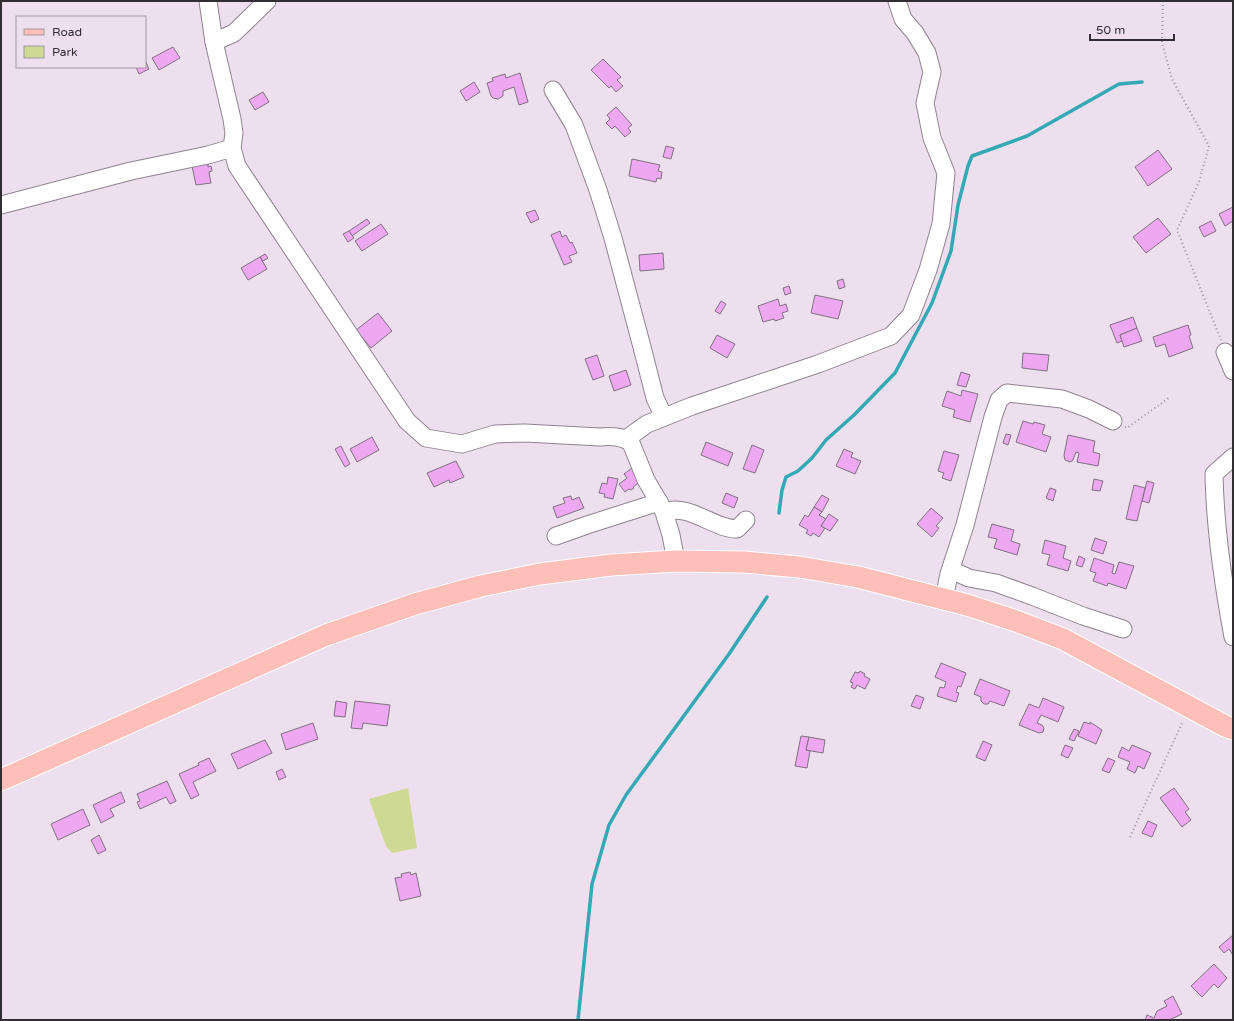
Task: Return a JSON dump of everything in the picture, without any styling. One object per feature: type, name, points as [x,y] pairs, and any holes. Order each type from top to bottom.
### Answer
[{"type":"main road","points":[[1,780],[326,635],[414,604],[482,586],[540,574],[611,565],[676,561],[744,562],[799,567],[858,577],[944,599],[1016,621],[1063,639],[1233,729]]},
{"type":"street","points":[[208,1],[214,42],[232,119],[234,133],[232,148],[237,166],[407,421],[426,438],[462,444],[495,434],[525,433],[600,437],[612,436],[626,439],[631,444],[646,480],[662,507],[671,535],[676,561]]},
{"type":"street","points":[[214,42],[234,33],[267,1]]},
{"type":"street","points":[[626,439],[647,424],[664,417],[732,392],[818,364],[891,336],[911,315],[928,270],[941,224],[946,173],[932,138],[925,103],[932,72],[927,53],[915,33],[903,19],[897,1]]},
{"type":"street","points":[[553,90],[574,125],[598,190],[641,340],[655,398],[664,417]]},
{"type":"street","points":[[1,206],[131,172],[208,155],[232,148]]},
{"type":"street","points":[[1225,352],[1233,371]]},
{"type":"street","points":[[944,599],[993,417],[999,400],[1007,392],[1062,399],[1113,421]]},
{"type":"street","points":[[1233,457],[1214,474],[1214,497],[1221,572],[1233,637]]},
{"type":"street","points":[[556,536],[662,507],[670,510],[686,512],[729,529],[737,529],[746,520]]},
{"type":"street","points":[[951,570],[969,578],[996,583],[1083,616],[1123,629]]},
{"type":"path","points":[[1163,1],[1162,43],[1172,79],[1209,146],[1199,182],[1177,230],[1225,352]]},
{"type":"path","points":[[1113,421],[1127,428],[1170,397]]},
{"type":"path","points":[[1130,837],[1190,707]]},
{"type":"green space","points":[[408,788],[417,848],[392,853],[386,846],[369,799]]},
{"type":"building","points":[[173,47],[180,58],[159,70],[152,58]]},
{"type":"building","points":[[603,59],[621,77],[617,80],[623,86],[616,92],[611,86],[609,88],[591,70]]},
{"type":"building","points":[[146,62],[149,69],[139,74],[136,68],[146,68]]},
{"type":"building","points":[[520,73],[528,102],[519,105],[514,87],[503,91],[503,96],[498,99],[491,96],[487,83],[493,81],[492,78],[505,74],[506,78]]},
{"type":"building","points":[[474,82],[480,92],[466,101],[460,91]]},
{"type":"building","points":[[263,92],[269,102],[255,110],[249,100]]},
{"type":"building","points":[[616,107],[632,125],[628,128],[631,132],[625,137],[615,126],[612,129],[606,123],[610,119],[607,115]]},
{"type":"building","points":[[666,146],[674,148],[671,159],[663,157]]},
{"type":"building","points":[[1158,150],[1172,169],[1148,186],[1135,167]]},
{"type":"building","points":[[632,159],[660,165],[658,171],[662,172],[661,179],[657,178],[656,182],[629,176]]},
{"type":"building","points":[[208,163],[208,167],[211,166],[212,171],[209,172],[211,183],[196,185],[192,166]]},
{"type":"building","points":[[1233,207],[1233,221],[1225,226],[1219,214]]},
{"type":"building","points":[[535,210],[539,219],[531,223],[526,213]]},
{"type":"building","points":[[1158,218],[1171,234],[1146,253],[1133,237]]},
{"type":"building","points":[[367,219],[370,223],[352,236],[349,231]]},
{"type":"building","points":[[1211,221],[1216,231],[1204,237],[1199,227]]},
{"type":"building","points":[[381,224],[388,234],[362,251],[355,241]]},
{"type":"building","points":[[349,231],[354,238],[348,242],[343,234]]},
{"type":"building","points":[[560,231],[562,237],[566,235],[570,243],[572,242],[577,253],[569,256],[572,262],[564,265],[551,235]]},
{"type":"building","points":[[663,253],[664,269],[640,271],[639,255]]},
{"type":"building","points":[[265,254],[268,258],[263,261],[260,257]]},
{"type":"building","points":[[260,257],[267,269],[248,280],[241,268]]},
{"type":"building","points":[[843,279],[845,287],[839,289],[837,281]]},
{"type":"building","points":[[789,286],[791,293],[785,295],[783,288]]},
{"type":"building","points":[[815,295],[843,301],[838,319],[811,313]]},
{"type":"building","points":[[778,299],[780,306],[786,304],[788,311],[782,313],[784,318],[775,321],[774,319],[763,322],[758,306]]},
{"type":"building","points":[[721,301],[726,304],[720,314],[715,311]]},
{"type":"building","points":[[378,313],[392,331],[371,348],[356,330]]},
{"type":"building","points":[[1133,317],[1137,328],[1120,335],[1122,341],[1117,343],[1110,325]]},
{"type":"building","points":[[1188,325],[1191,335],[1189,336],[1193,348],[1169,357],[1165,344],[1156,347],[1153,337]]},
{"type":"building","points":[[1137,328],[1142,341],[1124,347],[1120,335]]},
{"type":"building","points":[[717,335],[735,344],[727,358],[710,348]]},
{"type":"building","points":[[1023,353],[1049,355],[1047,371],[1022,368]]},
{"type":"building","points":[[597,355],[604,376],[593,380],[585,359]]},
{"type":"building","points":[[626,370],[631,385],[614,391],[609,376]]},
{"type":"building","points":[[961,372],[970,375],[966,387],[957,385]]},
{"type":"building","points":[[962,390],[978,394],[970,422],[953,417],[955,410],[942,406],[947,391],[961,396]]},
{"type":"building","points":[[1023,421],[1045,425],[1042,434],[1051,437],[1046,452],[1016,442]]},
{"type":"building","points":[[1006,434],[1011,435],[1008,445],[1003,443]]},
{"type":"building","points":[[1068,435],[1095,441],[1093,452],[1100,454],[1098,466],[1077,462],[1079,453],[1076,452],[1073,460],[1070,462],[1065,460],[1064,455]]},
{"type":"building","points":[[372,437],[379,450],[357,462],[350,449]]},
{"type":"building","points":[[706,442],[733,453],[728,466],[701,455]]},
{"type":"building","points":[[752,445],[764,450],[755,473],[743,469]]},
{"type":"building","points":[[341,446],[350,464],[345,467],[335,449]]},
{"type":"building","points":[[844,449],[853,453],[851,457],[861,461],[855,474],[836,466]]},
{"type":"building","points":[[944,451],[959,455],[951,481],[942,478],[944,473],[938,471]]},
{"type":"building","points":[[456,461],[464,477],[450,483],[449,480],[434,487],[427,473]]},
{"type":"building","points":[[632,468],[641,481],[633,487],[634,488],[625,492],[619,484],[627,478],[624,474]]},
{"type":"building","points":[[608,477],[618,479],[613,499],[604,497],[605,494],[599,493],[602,483],[607,484]]},
{"type":"building","points":[[1094,479],[1103,481],[1100,491],[1092,490]]},
{"type":"building","points":[[1147,481],[1154,483],[1149,503],[1142,501]]},
{"type":"building","points":[[1134,485],[1145,488],[1137,521],[1126,519]]},
{"type":"building","points":[[1050,488],[1056,490],[1053,501],[1046,498]]},
{"type":"building","points":[[726,493],[738,498],[734,508],[722,503]]},
{"type":"building","points":[[822,495],[829,499],[822,512],[814,507]]},
{"type":"building","points":[[571,496],[572,500],[579,497],[584,508],[557,518],[553,507],[565,503],[563,498]]},
{"type":"building","points":[[814,507],[822,512],[819,515],[826,519],[821,526],[825,528],[819,537],[813,533],[811,536],[806,533],[808,530],[799,525],[805,515],[808,517]]},
{"type":"building","points":[[931,508],[943,518],[936,526],[939,528],[932,537],[917,524]]},
{"type":"building","points":[[829,514],[838,520],[830,531],[821,526]]},
{"type":"building","points":[[992,524],[1014,530],[1011,541],[1020,544],[1017,555],[994,548],[997,539],[988,537]]},
{"type":"building","points":[[1095,538],[1107,542],[1103,554],[1091,550]]},
{"type":"building","points":[[1045,540],[1066,546],[1063,558],[1071,561],[1068,571],[1047,565],[1050,555],[1042,553]]},
{"type":"building","points":[[1079,556],[1085,559],[1082,567],[1076,565]]},
{"type":"building","points":[[1094,558],[1114,565],[1112,573],[1115,574],[1119,562],[1134,566],[1126,589],[1108,583],[1107,586],[1093,581],[1096,573],[1090,571]]},
{"type":"building","points":[[941,663],[966,673],[961,687],[958,686],[956,692],[959,693],[956,702],[937,696],[940,687],[944,688],[946,682],[935,677]]},
{"type":"building","points":[[860,671],[865,674],[864,676],[870,679],[865,689],[857,685],[855,689],[851,687],[853,683],[850,682],[855,672],[859,673]]},
{"type":"building","points":[[980,679],[1010,691],[1004,706],[990,701],[988,704],[984,704],[981,701],[981,697],[974,694]]},
{"type":"building","points":[[916,695],[924,698],[920,709],[911,706]]},
{"type":"building","points":[[1043,698],[1064,707],[1058,722],[1041,715],[1037,723],[1042,725],[1044,728],[1043,732],[1039,733],[1019,725],[1029,704],[1039,708]]},
{"type":"building","points":[[336,701],[347,703],[345,717],[334,716]]},
{"type":"building","points":[[355,701],[390,705],[387,726],[363,723],[362,729],[351,728]]},
{"type":"building","points":[[1084,722],[1090,724],[1090,722],[1102,730],[1096,744],[1078,736]]},
{"type":"building","points":[[313,723],[318,739],[286,750],[281,734]]},
{"type":"building","points":[[1074,729],[1079,731],[1074,741],[1069,739]]},
{"type":"building","points":[[801,736],[809,737],[806,750],[810,751],[807,768],[795,766]]},
{"type":"building","points":[[809,737],[825,740],[823,753],[806,750]]},
{"type":"building","points":[[265,740],[272,753],[238,769],[231,754]]},
{"type":"building","points":[[983,741],[992,745],[985,761],[976,757]]},
{"type":"building","points":[[1065,745],[1073,748],[1068,758],[1061,755]]},
{"type":"building","points":[[1132,745],[1151,753],[1144,769],[1138,766],[1135,773],[1127,769],[1130,762],[1118,757],[1122,747],[1129,751]]},
{"type":"building","points":[[209,758],[216,771],[193,782],[199,795],[191,799],[179,774],[199,765],[198,763]]},
{"type":"building","points":[[1108,758],[1115,761],[1109,773],[1102,770]]},
{"type":"building","points":[[282,769],[286,777],[279,780],[276,772]]},
{"type":"building","points":[[167,781],[176,801],[170,804],[166,797],[140,809],[137,802],[140,801],[137,794]]},
{"type":"building","points":[[1174,788],[1189,809],[1185,812],[1191,820],[1182,827],[1160,798]]},
{"type":"building","points":[[121,792],[125,802],[110,809],[114,816],[101,823],[93,805]]},
{"type":"building","points":[[83,809],[90,825],[58,840],[51,824]]},
{"type":"building","points":[[1148,821],[1157,825],[1152,837],[1142,833]]},
{"type":"building","points":[[99,835],[106,850],[98,854],[91,840]]},
{"type":"building","points":[[410,872],[411,875],[416,873],[421,896],[400,901],[395,878],[402,877],[401,874]]},
{"type":"building","points":[[1233,935],[1233,955],[1229,949],[1224,953],[1219,947]]},
{"type":"building","points":[[1214,964],[1227,978],[1218,988],[1214,984],[1202,997],[1191,986]]},
{"type":"building","points":[[1173,996],[1182,1014],[1169,1020],[1145,1020],[1147,1015],[1154,1018],[1157,1011],[1167,1006],[1164,1001]]},
{"type":"waterway","points":[[779,513],[782,490],[786,477],[798,471],[812,458],[826,440],[854,415],[895,373],[932,303],[951,251],[958,205],[972,156],[1027,136],[1119,84],[1142,82]]},
{"type":"waterway","points":[[578,1020],[592,884],[609,825],[626,795],[729,654],[767,597]]}]
